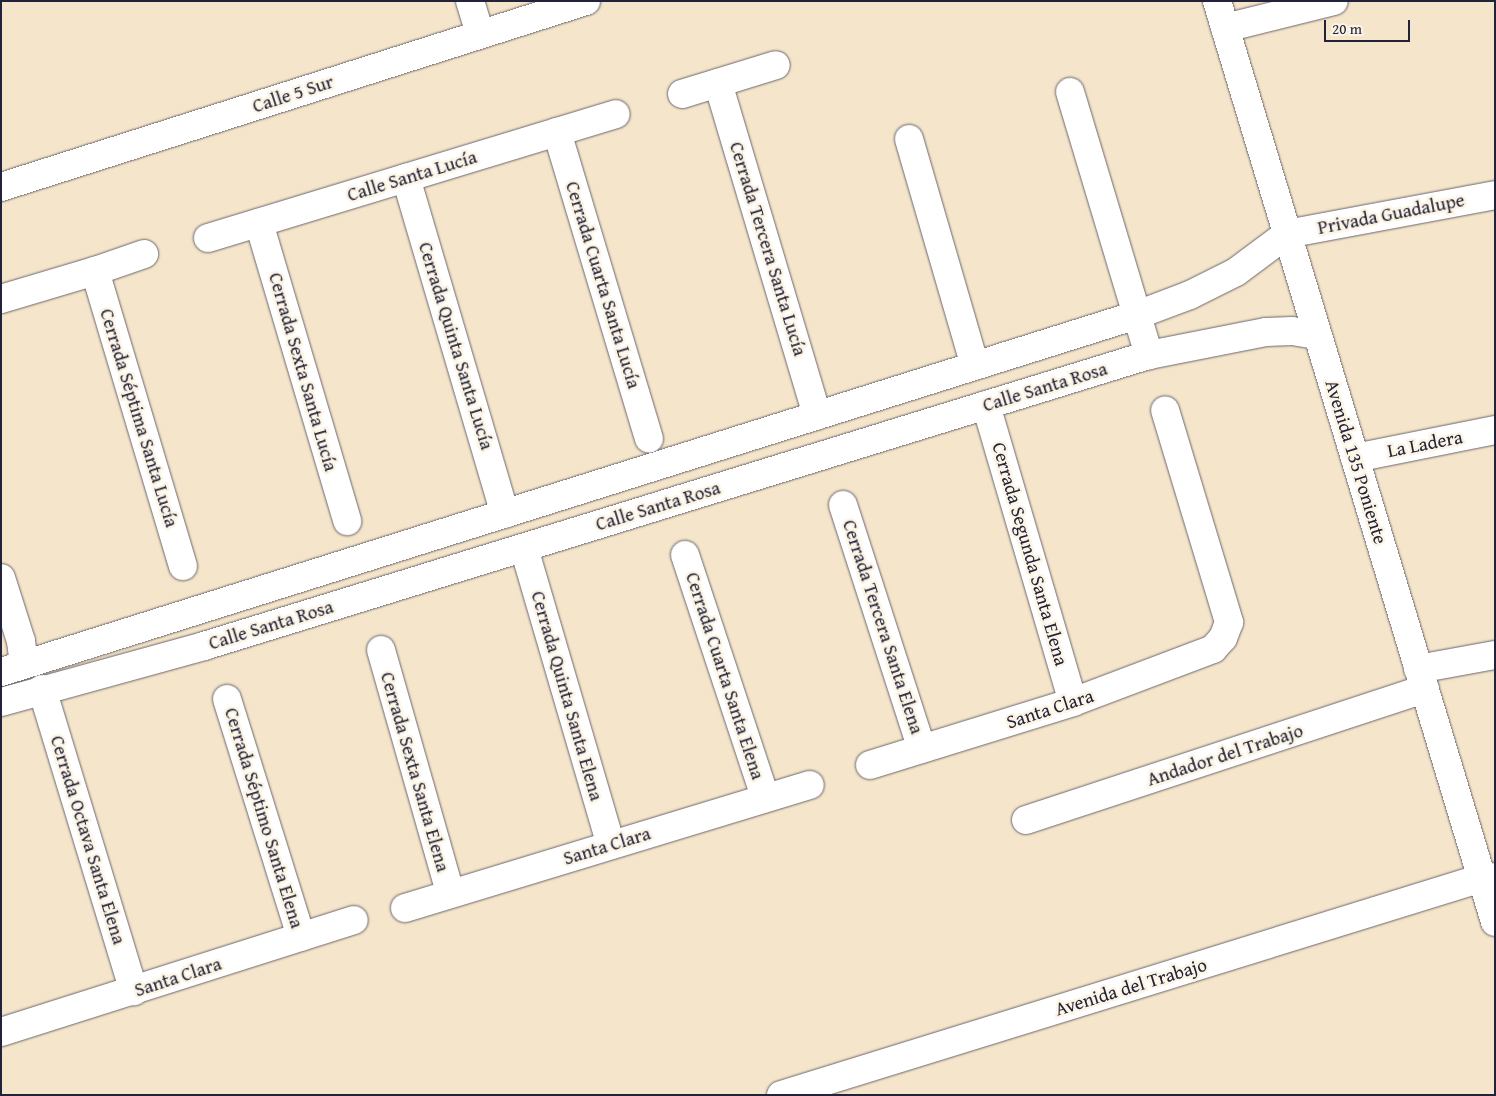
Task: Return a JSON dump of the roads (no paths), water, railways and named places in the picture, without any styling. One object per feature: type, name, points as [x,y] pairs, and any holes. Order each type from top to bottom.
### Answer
[{"type":"street","points":[[470,1],[480,34]]},
{"type":"street","name":"Calle 5 Sur","points":[[1,187],[586,1]]},
{"type":"street","name":"Avenida 135 Poniente","points":[[1217,1],[1421,679],[1488,877],[1495,922]]},
{"type":"street","points":[[1226,28],[1334,1]]},
{"type":"street","points":[[682,94],[776,65]]},
{"type":"street","name":"Cerrada Tercera Santa Lucía","points":[[718,83],[817,416]]},
{"type":"street","points":[[1070,92],[1149,355]]},
{"type":"street","name":"Calle Santa Lucía","points":[[208,238],[616,114]]},
{"type":"street","name":"Cerrada Cuarta Santa Lucía","points":[[557,132],[649,438]]},
{"type":"street","points":[[909,139],[975,366]]},
{"type":"street","name":"Cerrada Quinta Santa Lucía","points":[[406,178],[505,514]]},
{"type":"street","name":"Privada Guadalupe","points":[[1288,234],[1495,195]]},
{"type":"street","name":"Cerrada Sexta Santa Lucía","points":[[259,223],[347,521]]},
{"type":"street","name":"Calle Santa Rosa","points":[[12,668],[1137,315],[1190,295],[1236,272],[1288,234]]},
{"type":"street","points":[[1,299],[95,271],[144,254]]},
{"type":"street","name":"Cerrada Séptima Santa Lucía","points":[[95,271],[183,566]]},
{"type":"street","name":"Calle Santa Rosa","points":[[1,702],[42,689],[204,646],[1149,355],[1266,332],[1292,331],[1318,335]]},
{"type":"street","name":"Cerrada Segunda Santa Elena","points":[[986,405],[1073,702]]},
{"type":"street","name":"Santa Clara","points":[[870,765],[1073,702],[1213,649],[1223,638],[1229,622],[1165,410]]},
{"type":"street","name":"La Ladera","points":[[1355,458],[1495,430]]},
{"type":"street","name":"Cerrada Tercera Santa Elena","points":[[843,504],[922,749]]},
{"type":"street","points":[[433,536],[443,573]]},
{"type":"street","name":"Cerrada Quinta Santa Elena","points":[[524,548],[611,845]]},
{"type":"street","name":"Cerrada Cuarta Santa Elena","points":[[685,555],[765,797]]},
{"type":"street","points":[[1,578],[22,641],[12,668]]},
{"type":"street","name":"Cerrada Sexta Santa Elena","points":[[381,650],[450,893]]},
{"type":"street","name":"Andador del Trabajo","points":[[1026,820],[1421,679],[1495,655]]},
{"type":"street","name":"Cerrada Octava Santa Elena","points":[[42,689],[134,991]]},
{"type":"street","name":"Cerrada Séptimo Santa Elena","points":[[227,699],[301,938]]},
{"type":"street","name":"Santa Clara","points":[[405,908],[765,797],[810,785]]},
{"type":"street","name":"Avenida del Trabajo","points":[[781,1095],[1488,877]]},
{"type":"street","name":"Santa Clara","points":[[1,1032],[354,920]]}]
